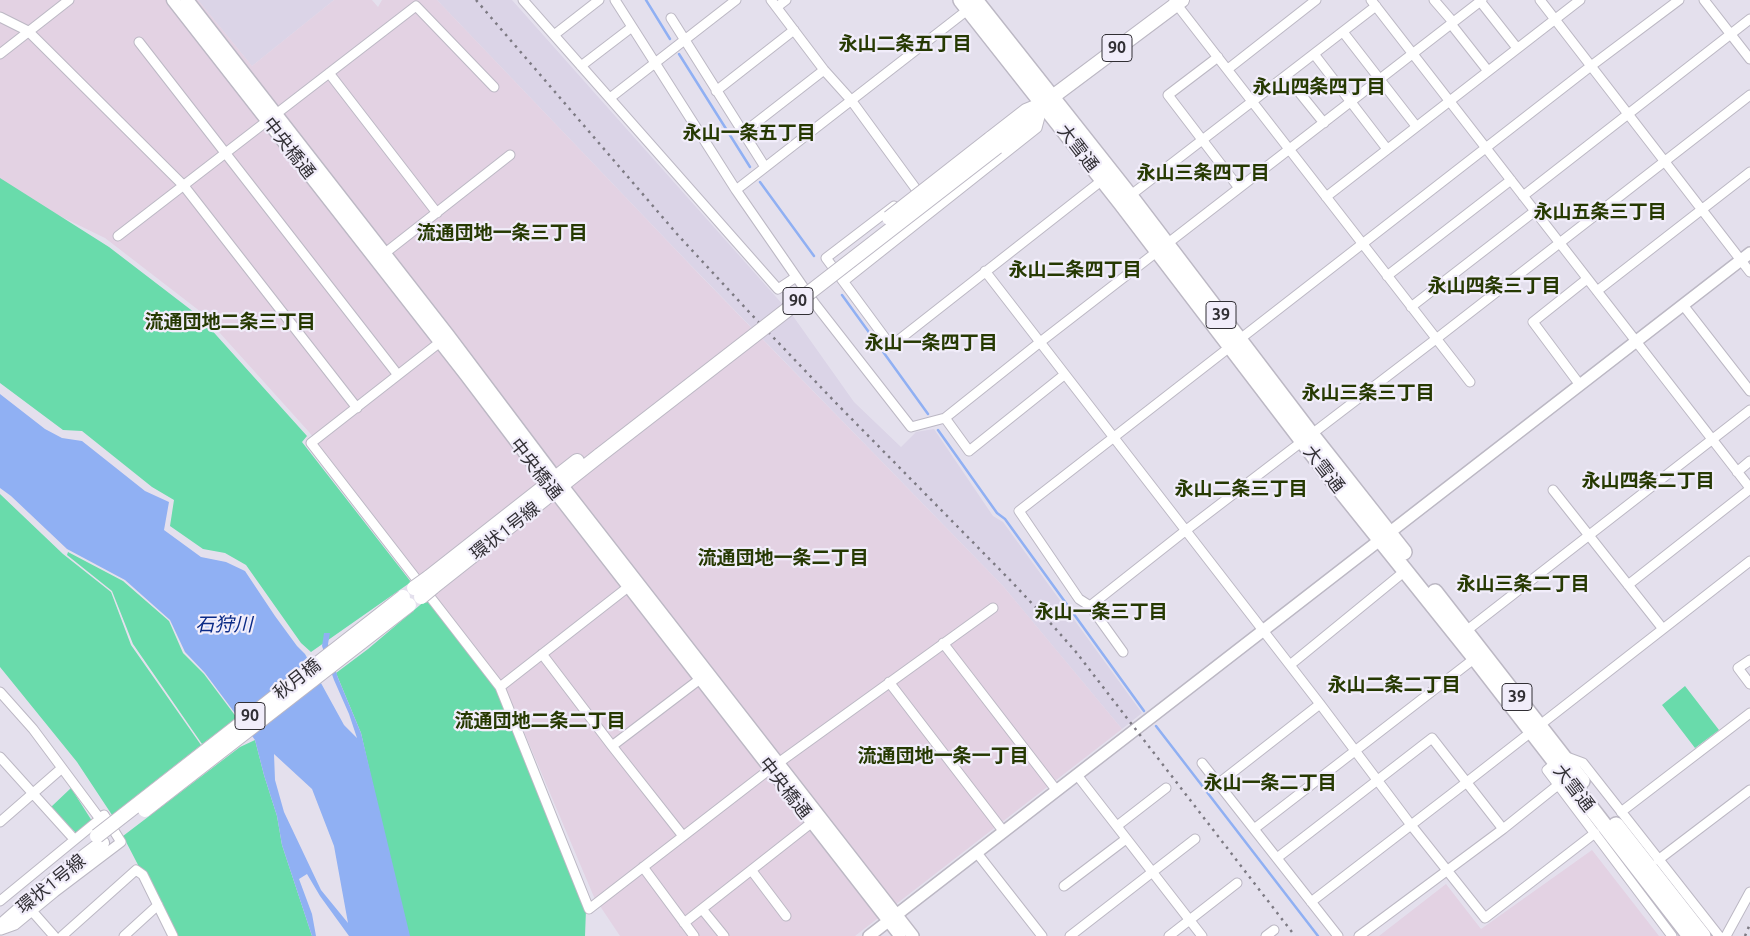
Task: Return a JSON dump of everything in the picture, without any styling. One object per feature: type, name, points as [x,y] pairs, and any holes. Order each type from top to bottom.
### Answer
[{"type":"highway","name":"大雪通","points":[[972,2],[1307,438],[1385,536],[1466,630],[1479,655]]},
{"type":"highway","name":"大雪通","points":[[1385,536],[1406,571],[1479,655],[1560,760],[1646,863],[1703,936]]},
{"type":"highway","name":"大雪通","points":[[1646,863],[1690,936]]},
{"type":"main road","name":"中央橋通","points":[[174,0],[272,118],[555,484]]},
{"type":"main road","name":"中央橋通","points":[[187,0],[272,118]]},
{"type":"main road","name":"90","points":[[1048,100],[1178,1]]},
{"type":"main road","name":"環状1号線","points":[[412,597],[994,143],[1032,120],[1048,100]]},
{"type":"main road","name":"秋月橋","points":[[99,839],[412,597]]},
{"type":"main road","name":"環状1号線","points":[[0,914],[38,880],[99,839]]},
{"type":"main road","name":"環状1号線","points":[[0,928],[99,839]]},
{"type":"street","points":[[0,54],[69,0]]},
{"type":"street","points":[[554,35],[599,0]]},
{"type":"street","points":[[615,0],[736,190],[796,276],[911,427],[945,418],[1039,342],[1481,1],[1517,48]]},
{"type":"street","points":[[610,98],[736,0]]},
{"type":"street","points":[[786,0],[774,4],[824,70],[851,100],[916,189]]},
{"type":"street","points":[[1228,69],[1316,0]]},
{"type":"street","points":[[1434,0],[1488,71]]},
{"type":"street","points":[[1540,0],[1701,210],[1745,256],[1750,272]]},
{"type":"street","points":[[1326,197],[1580,0]]},
{"type":"street","points":[[1122,652],[1090,606],[1079,599],[1019,511],[1591,66],[1679,0]]},
{"type":"street","points":[[1704,0],[1750,59]]},
{"type":"street","points":[[526,1],[778,289],[796,276]]},
{"type":"street","points":[[1178,1],[1218,57],[1470,382]]},
{"type":"street","points":[[736,190],[972,2]]},
{"type":"street","points":[[1126,200],[1343,32],[1373,3],[1750,489],[1628,585]]},
{"type":"street","points":[[118,236],[416,6],[494,87]]},
{"type":"street","points":[[0,16],[28,31],[184,186],[357,408]]},
{"type":"street","points":[[672,18],[765,167]]},
{"type":"street","points":[[1523,196],[1750,19]]},
{"type":"street","points":[[582,66],[632,27]]},
{"type":"street","points":[[716,91],[794,30]]},
{"type":"street","points":[[1343,32],[1416,126]]},
{"type":"street","points":[[139,42],[398,374]]},
{"type":"street","points":[[1314,54],[1388,149]]},
{"type":"street","points":[[1218,57],[1168,95],[1239,188]]},
{"type":"street","points":[[743,133],[824,70]]},
{"type":"street","points":[[329,73],[437,213]]},
{"type":"street","points":[[1286,76],[1324,123]]},
{"type":"street","points":[[1090,606],[1750,95]]},
{"type":"street","points":[[1048,100],[1027,105],[1020,109],[826,258],[891,346],[1107,176]]},
{"type":"street","points":[[844,281],[1037,128],[1048,100]]},
{"type":"street","points":[[380,257],[510,155]]},
{"type":"street","points":[[1597,291],[1750,172]]},
{"type":"street","points":[[1387,276],[1511,180]]},
{"type":"street","points":[[1411,307],[1535,211]]},
{"type":"street","points":[[869,936],[1745,256]]},
{"type":"street","points":[[985,272],[1112,438],[1290,664],[1411,824],[1486,918],[1595,833]]},
{"type":"street","points":[[1580,385],[1533,322],[1587,279]]},
{"type":"street","points":[[1683,305],[1750,391]]},
{"type":"street","points":[[444,339],[311,443],[500,687],[589,908],[775,766],[993,608]]},
{"type":"street","points":[[945,418],[969,451],[1064,375]]},
{"type":"street","points":[[1466,630],[1750,410]]},
{"type":"street","points":[[1737,472],[1750,461]]},
{"type":"street","name":"中央橋通","points":[[555,484],[893,918],[913,936]]},
{"type":"street","points":[[1553,490],[1663,629]]},
{"type":"street","points":[[1311,902],[1750,561]]},
{"type":"street","points":[[1290,664],[1406,571]]},
{"type":"street","points":[[500,687],[632,584]]},
{"type":"street","points":[[943,643],[1057,791]]},
{"type":"street","points":[[542,654],[683,836]]},
{"type":"street","points":[[1254,830],[1479,655]]},
{"type":"street","points":[[1750,660],[1738,668],[1750,684]]},
{"type":"street","points":[[612,746],[704,675]]},
{"type":"street","points":[[889,682],[1004,832]]},
{"type":"street","points":[[0,692],[33,729],[100,820]]},
{"type":"street","points":[[1218,783],[1320,704]]},
{"type":"street","points":[[1621,812],[1750,713]]},
{"type":"street","points":[[1277,858],[1432,738],[1503,828]]},
{"type":"street","points":[[0,757],[74,840]]},
{"type":"street","points":[[1672,936],[1547,770],[1560,760],[1583,763],[1621,812],[1646,863],[1719,936]]},
{"type":"street","points":[[1202,763],[1338,936]]},
{"type":"street","points":[[0,822],[62,768]]},
{"type":"street","points":[[1077,775],[1202,936]]},
{"type":"street","points":[[1359,936],[1558,785]]},
{"type":"street","points":[[1117,826],[1166,788]]},
{"type":"street","points":[[1646,863],[1750,790]]},
{"type":"street","points":[[0,901],[104,815],[121,842],[15,925],[0,928]]},
{"type":"street","points":[[684,923],[816,819]]},
{"type":"street","points":[[1064,886],[1126,839]]},
{"type":"street","points":[[1070,936],[1195,839]]},
{"type":"street","points":[[977,853],[1042,936]]},
{"type":"street","points":[[643,868],[694,936]]},
{"type":"street","points":[[62,936],[136,870],[143,875],[173,936]]},
{"type":"street","points":[[752,871],[786,916]]},
{"type":"street","points":[[1169,936],[1237,883]]},
{"type":"street","points":[[1726,936],[1750,892]]},
{"type":"street","points":[[124,936],[158,905]]},
{"type":"street","points":[[702,909],[724,936]]},
{"type":"street","points":[[32,911],[54,936]]},
{"type":"street","name":"中央橋通","points":[[893,918],[900,936]]},
{"type":"street","points":[[1266,936],[1274,930]]},
{"type":"shaded area","points":[[0,0],[198,0],[252,66],[334,0],[372,0],[378,7],[382,0],[437,0],[698,273],[1003,586],[1122,729],[855,936],[620,936],[594,897],[505,687],[309,432],[201,312],[105,238],[0,187]]},
{"type":"shaded area","points":[[198,0],[334,0],[252,66]]},
{"type":"shaded area","points":[[437,0],[512,0],[793,316],[854,402],[901,447],[916,432],[934,429],[993,516],[1003,522],[1142,713],[1122,729],[1003,586],[680,254]]},
{"type":"shaded area","points":[[1592,850],[1659,936],[1379,936],[1446,884],[1481,929]]},
{"type":"green space","points":[[0,178],[109,247],[199,316],[307,436],[302,442],[411,582],[311,652],[301,643],[246,565],[225,553],[203,549],[170,526],[174,500],[152,487],[82,431],[63,430],[0,383]]},
{"type":"green space","points":[[0,494],[63,554],[111,592],[131,645],[201,745],[112,815],[77,762],[0,667]]},
{"type":"green space","points":[[68,552],[123,581],[169,621],[183,653],[204,674],[237,718],[202,744],[133,644],[112,591],[67,555]]},
{"type":"green space","points":[[426,600],[499,690],[586,909],[585,936],[407,936],[361,733],[336,673],[368,649]]},
{"type":"green space","points":[[1685,686],[1719,730],[1695,748],[1662,705]]},
{"type":"green space","points":[[255,740],[277,816],[282,845],[312,936],[175,936],[123,836],[240,747]]},
{"type":"green space","points":[[71,788],[92,821],[76,833],[51,807]]},
{"type":"water","name":"石狩川","points":[[0,394],[45,429],[62,438],[82,441],[145,491],[169,502],[164,530],[201,557],[226,562],[245,571],[275,616],[305,654],[344,725],[357,738],[322,646],[324,633],[330,633],[328,644],[338,678],[361,733],[410,936],[349,936],[320,896],[307,874],[299,879],[312,914],[316,936],[312,936],[282,845],[277,816],[255,740],[205,673],[185,652],[170,620],[125,580],[67,549],[0,488]],"holes":[[[274,754],[312,789],[334,846],[348,923],[321,890],[284,812],[275,780]]]},
{"type":"waterway","points":[[646,0],[670,39]]},
{"type":"waterway","points":[[679,54],[750,167]]},
{"type":"waterway","points":[[760,182],[814,256]]},
{"type":"waterway","points":[[842,295],[928,414]]},
{"type":"waterway","points":[[938,430],[1144,711]]},
{"type":"waterway","points":[[1156,726],[1318,936]]},
{"type":"railway","points":[[476,0],[677,234],[835,402],[1010,580],[1076,652],[1295,936]]},
{"type":"railway","points":[[1745,936],[1750,924]]},
{"type":"district","name":"永山二条五丁目","points":[[905,44]]},
{"type":"district","name":"永山四条四丁目","points":[[1319,87]]},
{"type":"district","name":"永山一条五丁目","points":[[749,133]]},
{"type":"district","name":"永山三条四丁目","points":[[1203,173]]},
{"type":"district","name":"永山五条三丁目","points":[[1600,212]]},
{"type":"district","name":"流通団地一条三丁目","points":[[502,233]]},
{"type":"district","name":"永山二条四丁目","points":[[1075,270]]},
{"type":"district","name":"永山四条三丁目","points":[[1494,286]]},
{"type":"district","name":"流通団地二条三丁目","points":[[230,322]]},
{"type":"district","name":"永山一条四丁目","points":[[931,343]]},
{"type":"district","name":"永山三条三丁目","points":[[1368,393]]},
{"type":"district","name":"永山四条二丁目","points":[[1648,481]]},
{"type":"district","name":"永山二条三丁目","points":[[1241,489]]},
{"type":"district","name":"流通団地一条二丁目","points":[[783,558]]},
{"type":"district","name":"永山三条二丁目","points":[[1523,584]]},
{"type":"district","name":"永山一条三丁目","points":[[1101,612]]},
{"type":"district","name":"永山二条二丁目","points":[[1394,685]]},
{"type":"district","name":"流通団地二条二丁目","points":[[540,721]]},
{"type":"district","name":"流通団地一条一丁目","points":[[943,756]]},
{"type":"district","name":"永山一条二丁目","points":[[1270,783]]}]
